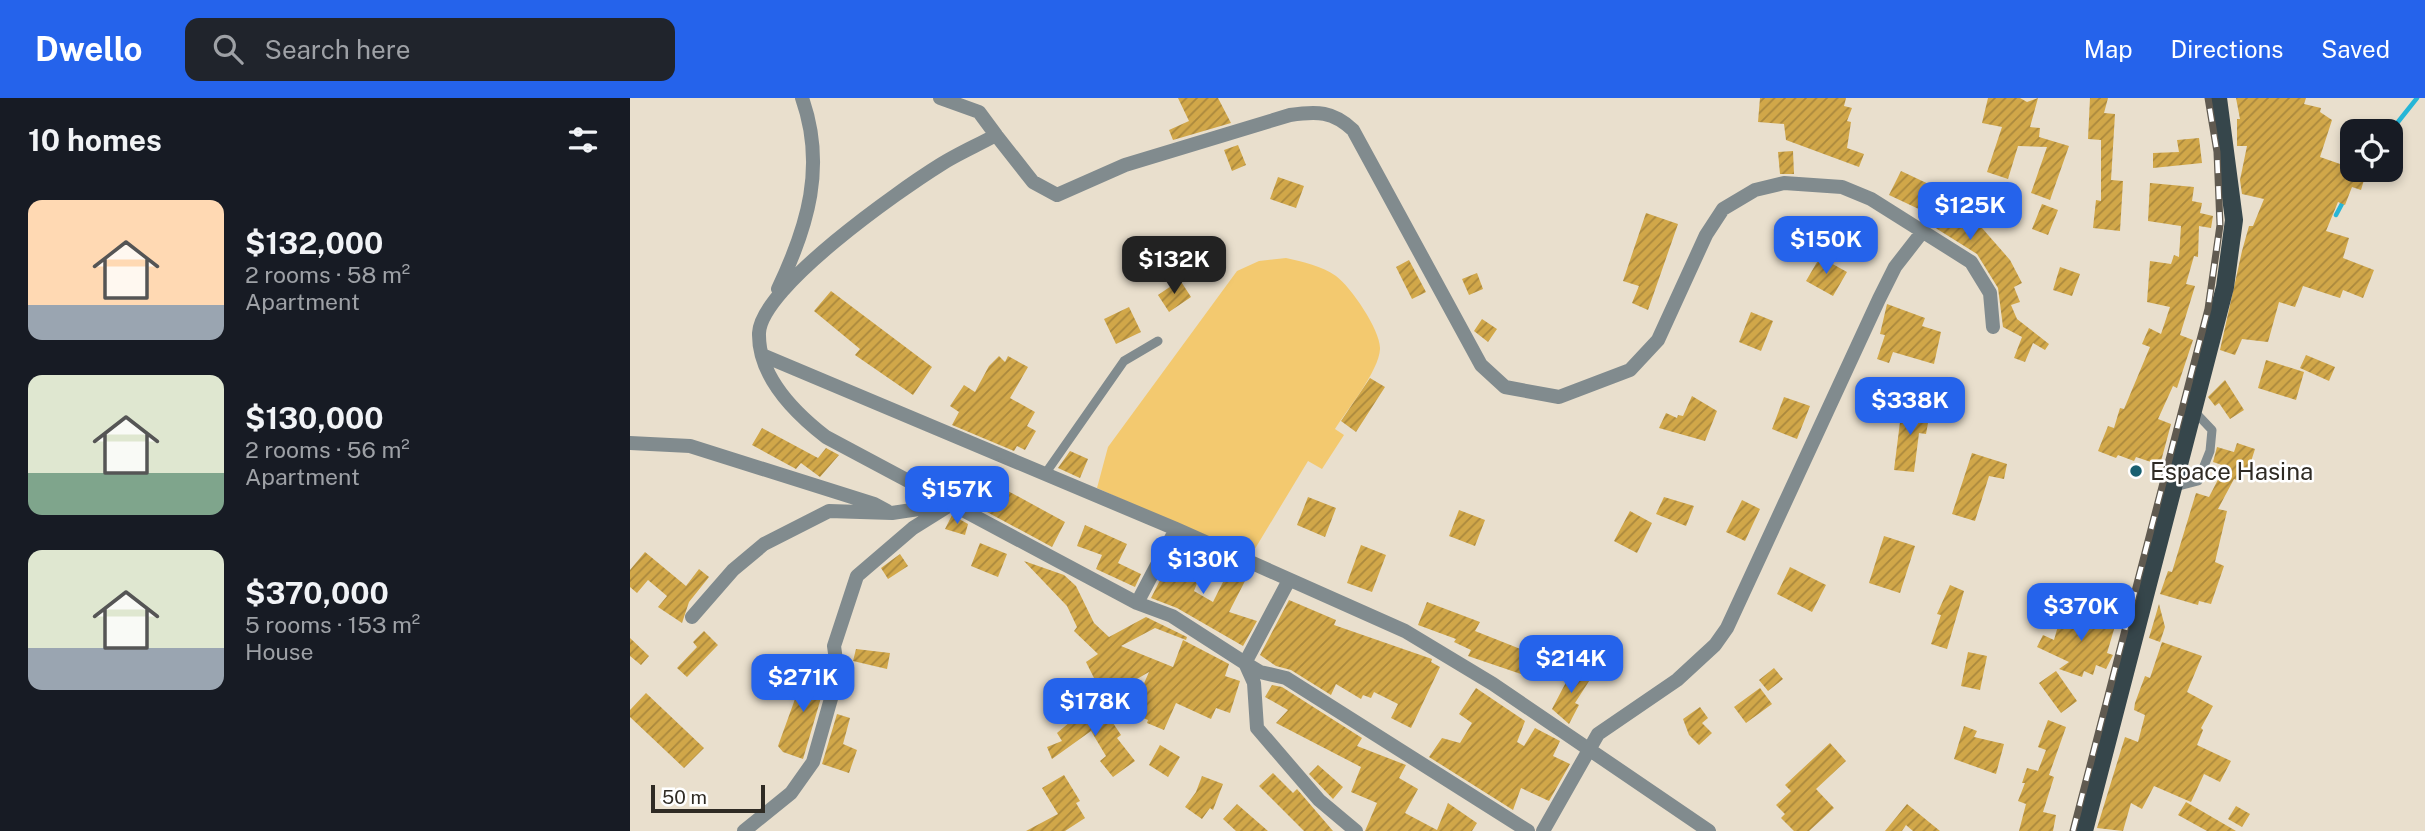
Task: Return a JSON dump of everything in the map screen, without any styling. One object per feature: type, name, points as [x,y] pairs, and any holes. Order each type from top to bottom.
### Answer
[{"type":"main road","points":[[2084,831],[2225,287],[2234,220],[2218,98]]},
{"type":"street","points":[[802,98],[810,118],[815,164],[811,206],[759,331],[762,355],[778,388],[799,416],[826,436],[1136,603],[1172,617],[1260,672],[1286,678],[1528,831]]},
{"type":"street","points":[[940,98],[979,112],[1033,182],[1057,195],[1125,166],[1290,115],[1316,111],[1338,116],[1353,130],[1481,365],[1506,387],[1559,397],[1630,370],[1658,340],[1706,236],[1723,209],[1755,190],[1784,183],[1842,187],[1871,199],[1971,262],[1990,293],[1993,327]]},
{"type":"street","points":[[775,296],[847,231],[940,165],[996,135]]},
{"type":"street","points":[[1543,831],[1587,749],[1598,734],[1677,680],[1715,645],[1727,628],[1884,288],[1895,267],[1923,230]]},
{"type":"street","points":[[762,355],[1175,529],[1405,631],[1493,684],[1709,831]]},
{"type":"street","points":[[630,443],[690,446],[874,504],[892,513]]},
{"type":"street","points":[[692,617],[733,570],[764,544],[794,527],[829,512],[892,513],[953,503]]},
{"type":"street","points":[[744,831],[792,793],[813,762],[838,674],[834,646],[857,576],[913,528],[953,503]]},
{"type":"street","points":[[1136,603],[1175,529]]},
{"type":"street","points":[[1245,663],[1289,580]]},
{"type":"street","points":[[1245,663],[1254,683],[1257,728],[1320,800],[1356,831]]},
{"type":"lane","points":[[1045,474],[1124,361],[1139,349],[1158,341]]},
{"type":"lane","points":[[2175,487],[2198,481],[2210,451],[2212,430],[2194,411]]},
{"type":"shaded area","points":[[1286,258],[1312,265],[1336,276],[1357,299],[1376,332],[1380,349],[1368,379],[1335,429],[1344,435],[1322,469],[1308,461],[1250,557],[1097,488],[1108,447],[1237,271],[1259,261]]},
{"type":"building","points":[[1178,98],[1218,98],[1231,123],[1173,140],[1169,130],[1189,121]]},
{"type":"building","points":[[1760,98],[1846,98],[1844,106],[1852,108],[1847,121],[1851,122],[1847,148],[1864,154],[1859,167],[1786,140],[1784,124],[1758,122]]},
{"type":"building","points":[[1988,98],[2020,98],[2027,102],[2038,98],[2030,127],[2040,128],[2039,137],[2069,146],[2050,200],[2031,193],[2047,147],[2018,146],[2008,179],[1987,172],[2002,127],[1982,123]]},
{"type":"building","points":[[2090,98],[2108,98],[2104,113],[2115,114],[2111,180],[2123,181],[2120,231],[2093,228],[2096,200],[2101,201],[2101,140],[2088,139]]},
{"type":"building","points":[[2236,98],[2306,98],[2304,104],[2321,108],[2320,112],[2332,120],[2320,157],[2340,164],[2340,182],[2363,182],[2361,190],[2352,187],[2345,205],[2338,202],[2326,231],[2349,238],[2343,258],[2374,270],[2363,298],[2343,290],[2340,298],[2303,286],[2295,307],[2279,302],[2268,342],[2242,339],[2235,355],[2220,350],[2249,226],[2253,226],[2264,199],[2242,194],[2240,180],[2247,146],[2237,146],[2237,119],[2240,119]]},
{"type":"building","points":[[2199,138],[2202,163],[2153,168],[2153,153],[2179,152],[2177,140]]},
{"type":"building","points":[[1238,145],[1246,165],[1232,171],[1224,150]]},
{"type":"building","points":[[1793,151],[1794,174],[1780,174],[1778,152]]},
{"type":"building","points":[[1901,171],[1935,187],[1937,183],[1959,197],[1964,183],[1977,188],[1974,194],[1992,200],[1982,228],[2010,260],[2022,283],[2014,287],[2020,302],[2011,305],[2017,319],[2049,344],[2045,350],[2033,343],[2025,362],[2014,358],[2022,337],[2003,327],[1998,288],[1977,254],[1918,217],[1923,211],[1889,195]]},
{"type":"building","points":[[1278,177],[1304,186],[1296,208],[1270,199]]},
{"type":"building","points":[[2150,183],[2194,187],[2192,201],[2202,203],[2200,213],[2213,216],[2211,228],[2199,226],[2198,257],[2194,256],[2186,284],[2195,286],[2180,335],[2193,340],[2177,388],[2173,386],[2158,419],[2171,424],[2160,465],[2136,457],[2134,461],[2118,455],[2116,458],[2098,451],[2108,426],[2114,428],[2120,408],[2124,409],[2150,347],[2142,344],[2149,328],[2161,334],[2170,307],[2147,302],[2150,261],[2171,264],[2174,255],[2179,257],[2181,226],[2148,221]]},
{"type":"building","points":[[2042,204],[2058,210],[2048,235],[2032,229]]},
{"type":"building","points":[[1646,213],[1678,224],[1648,310],[1632,303],[1639,286],[1623,281]]},
{"type":"building","points":[[1820,257],[1847,272],[1833,296],[1806,281]]},
{"type":"building","points":[[1409,260],[1426,292],[1412,299],[1396,267]]},
{"type":"building","points":[[2060,267],[2080,274],[2072,296],[2053,290]]},
{"type":"building","points":[[1477,273],[1483,289],[1469,295],[1462,279]]},
{"type":"building","points":[[1180,280],[1191,297],[1169,312],[1158,295]]},
{"type":"building","points":[[831,291],[932,367],[913,395],[855,355],[860,349],[814,311]]},
{"type":"building","points":[[1887,304],[1925,318],[1922,326],[1941,332],[1934,364],[1893,352],[1889,363],[1877,359],[1885,335],[1880,334]]},
{"type":"building","points":[[1129,307],[1141,332],[1116,344],[1104,319]]},
{"type":"building","points":[[1751,312],[1773,321],[1761,351],[1739,342]]},
{"type":"building","points":[[1482,319],[1497,329],[1488,342],[1474,331]]},
{"type":"building","points":[[2306,355],[2335,367],[2329,381],[2300,368]]},
{"type":"building","points":[[999,356],[1005,362],[1008,356],[1028,367],[1010,398],[1035,412],[1027,426],[1036,431],[1025,450],[1017,446],[1014,451],[952,425],[959,412],[950,406],[964,385],[975,392],[989,366]]},
{"type":"building","points":[[2266,360],[2304,372],[2296,400],[2258,388]]},
{"type":"building","points":[[1370,378],[1385,387],[1356,432],[1341,421]]},
{"type":"building","points":[[2225,380],[2244,410],[2230,419],[2219,403],[2215,406],[2208,397]]},
{"type":"building","points":[[1692,396],[1717,411],[1705,441],[1659,428],[1666,413],[1677,418],[1678,415],[1683,416]]},
{"type":"building","points":[[1784,397],[1810,406],[1797,439],[1772,429]]},
{"type":"building","points":[[1902,406],[1930,412],[1926,434],[1919,433],[1914,472],[1894,470]]},
{"type":"building","points":[[762,428],[818,458],[826,448],[839,455],[820,477],[801,463],[796,469],[752,445]]},
{"type":"building","points":[[2237,443],[2255,449],[2247,474],[2244,473],[2241,482],[2234,479],[2218,509],[2227,511],[2215,562],[2224,566],[2211,604],[2199,601],[2198,605],[2160,594],[2168,571],[2172,572],[2196,493],[2209,497],[2225,466],[2213,462],[2217,447],[2234,452]]},
{"type":"building","points":[[1070,451],[1088,459],[1080,478],[1058,468]]},
{"type":"building","points":[[1972,453],[2007,464],[2004,479],[1989,476],[1975,521],[1952,514]]},
{"type":"building","points":[[973,472],[1065,522],[1052,547],[961,498]]},
{"type":"building","points":[[1308,497],[1336,508],[1325,537],[1297,525]]},
{"type":"building","points":[[1664,497],[1694,506],[1686,526],[1656,514]]},
{"type":"building","points":[[1742,500],[1760,509],[1745,541],[1726,532]]},
{"type":"building","points":[[1459,510],[1485,520],[1475,546],[1449,536]]},
{"type":"building","points":[[1630,511],[1652,523],[1637,553],[1614,541]]},
{"type":"building","points":[[952,515],[968,524],[965,535],[945,529]]},
{"type":"building","points":[[1085,525],[1127,544],[1118,563],[1141,574],[1135,587],[1096,569],[1102,555],[1077,546]]},
{"type":"building","points":[[1884,536],[1915,546],[1900,593],[1869,583]]},
{"type":"building","points":[[1180,541],[1202,553],[1195,571],[1201,573],[1194,591],[1213,602],[1228,572],[1245,581],[1229,612],[1257,621],[1243,646],[1177,608],[1151,598]]},
{"type":"building","points":[[980,543],[1007,554],[998,577],[971,566]]},
{"type":"building","points":[[1361,545],[1386,555],[1372,592],[1347,583]]},
{"type":"building","points":[[645,552],[686,586],[699,569],[709,577],[689,602],[682,623],[658,607],[667,596],[648,580],[637,593],[630,587],[630,570]]},
{"type":"building","points":[[900,554],[908,566],[888,579],[881,568]]},
{"type":"building","points":[[1024,561],[1064,575],[1076,586],[1094,623],[1109,637],[1146,617],[1187,637],[1186,640],[1155,628],[1121,646],[1173,667],[1183,640],[1229,664],[1225,676],[1240,681],[1230,713],[1216,708],[1211,719],[1176,703],[1164,730],[1147,723],[1148,720],[1131,713],[1149,672],[1104,698],[1086,662],[1098,654],[1074,631],[1077,627],[1067,606]]},
{"type":"building","points":[[1790,567],[1826,585],[1812,612],[1777,594]]},
{"type":"building","points":[[1950,585],[1964,591],[1947,649],[1931,644],[1941,615],[1937,614]]},
{"type":"building","points":[[1289,600],[1336,620],[1334,625],[1432,659],[1431,662],[1440,667],[1411,728],[1391,718],[1398,704],[1374,692],[1371,698],[1363,695],[1361,699],[1336,684],[1331,695],[1291,670],[1276,666],[1260,655]]},
{"type":"building","points":[[1427,602],[1480,622],[1475,631],[1523,650],[1521,656],[1547,666],[1541,681],[1468,656],[1471,650],[1454,642],[1456,639],[1418,625]]},
{"type":"building","points":[[2159,604],[2165,627],[2160,642],[2149,638]]},
{"type":"building","points":[[2069,607],[2115,626],[2107,653],[2113,655],[2106,669],[2096,665],[2093,675],[2084,671],[2082,677],[2059,669],[2069,662],[2037,647],[2043,635],[2054,640],[2060,619],[2063,620]]},
{"type":"building","points":[[704,631],[718,645],[687,677],[677,668],[697,647],[693,642]]},
{"type":"building","points":[[630,638],[649,656],[641,665],[630,656]]},
{"type":"building","points":[[2162,642],[2202,656],[2187,692],[2213,706],[2201,728],[2203,730],[2197,745],[2231,761],[2220,782],[2204,774],[2191,802],[2154,786],[2142,809],[2131,803],[2123,831],[2097,828],[2125,737],[2138,742],[2145,715],[2134,710],[2135,703],[2145,676],[2150,678]]},
{"type":"building","points":[[856,649],[890,653],[887,669],[853,661]]},
{"type":"building","points":[[1968,652],[1987,656],[1980,690],[1961,686]]},
{"type":"building","points":[[807,666],[828,674],[803,759],[783,752],[778,746]]},
{"type":"building","points":[[1574,667],[1591,678],[1575,703],[1579,705],[1569,724],[1552,709]]},
{"type":"building","points":[[1774,668],[1783,679],[1768,691],[1759,680]]},
{"type":"building","points":[[2056,671],[2077,701],[2061,713],[2039,683]]},
{"type":"building","points":[[1272,685],[1282,687],[1362,738],[1357,746],[1406,765],[1399,778],[1418,789],[1405,813],[1437,830],[1448,803],[1477,823],[1472,831],[1365,831],[1377,803],[1351,792],[1361,767],[1276,723],[1288,710],[1265,697]]},
{"type":"building","points":[[1476,688],[1525,721],[1517,742],[1524,746],[1535,728],[1560,741],[1553,756],[1570,764],[1549,801],[1521,788],[1513,810],[1429,757],[1442,738],[1460,743],[1472,723],[1459,714]]},
{"type":"building","points":[[1760,688],[1772,704],[1746,723],[1734,707]]},
{"type":"building","points":[[646,693],[704,748],[684,768],[630,717],[630,710]]},
{"type":"building","points":[[1097,699],[1121,735],[1117,738],[1135,761],[1113,777],[1100,761],[1106,756],[1091,731],[1052,759],[1047,747],[1062,741],[1057,733]]},
{"type":"building","points":[[1700,707],[1708,718],[1702,723],[1712,733],[1699,745],[1689,735],[1683,719]]},
{"type":"building","points":[[837,714],[850,718],[843,744],[857,750],[849,773],[822,764]]},
{"type":"building","points":[[2048,720],[2066,727],[2049,775],[2054,777],[2043,812],[2056,815],[2053,831],[2019,831],[2026,804],[2018,801],[2025,783],[2022,783],[2027,768],[2038,771],[2046,750],[2038,747]]},
{"type":"building","points":[[1964,726],[1977,731],[1974,737],[2004,744],[1996,774],[1954,759]]},
{"type":"building","points":[[1830,743],[1846,761],[1816,789],[1834,808],[1809,831],[1794,831],[1781,818],[1785,814],[1776,805],[1791,791],[1785,785]]},
{"type":"building","points":[[1160,745],[1180,757],[1168,777],[1149,765]]},
{"type":"building","points":[[1318,765],[1343,787],[1333,799],[1309,774]]},
{"type":"building","points":[[1273,773],[1293,793],[1297,789],[1333,831],[1304,831],[1259,786]]},
{"type":"building","points":[[1064,775],[1080,801],[1076,803],[1085,818],[1065,831],[1026,831],[1058,814],[1042,788]]},
{"type":"building","points":[[1202,776],[1223,784],[1213,810],[1210,808],[1202,819],[1185,807],[1196,792]]},
{"type":"building","points":[[2186,802],[2236,831],[2207,831],[2178,815]]},
{"type":"building","points":[[1237,804],[1268,831],[1236,831],[1223,819]]},
{"type":"building","points":[[1907,804],[1940,831],[1913,831],[1906,825],[1902,831],[1885,831]]},
{"type":"building","points":[[2236,806],[2250,814],[2242,827],[2228,819]]},
{"type":"waterway","points":[[2400,119],[2417,98]]},
{"type":"waterway","points":[[2336,215],[2344,200]]},
{"type":"railway","points":[[2073,831],[2208,309],[2220,225],[2217,152],[2208,98]]},
{"type":"place","name":"Espace Hasina","points":[[2136,471]]}]
